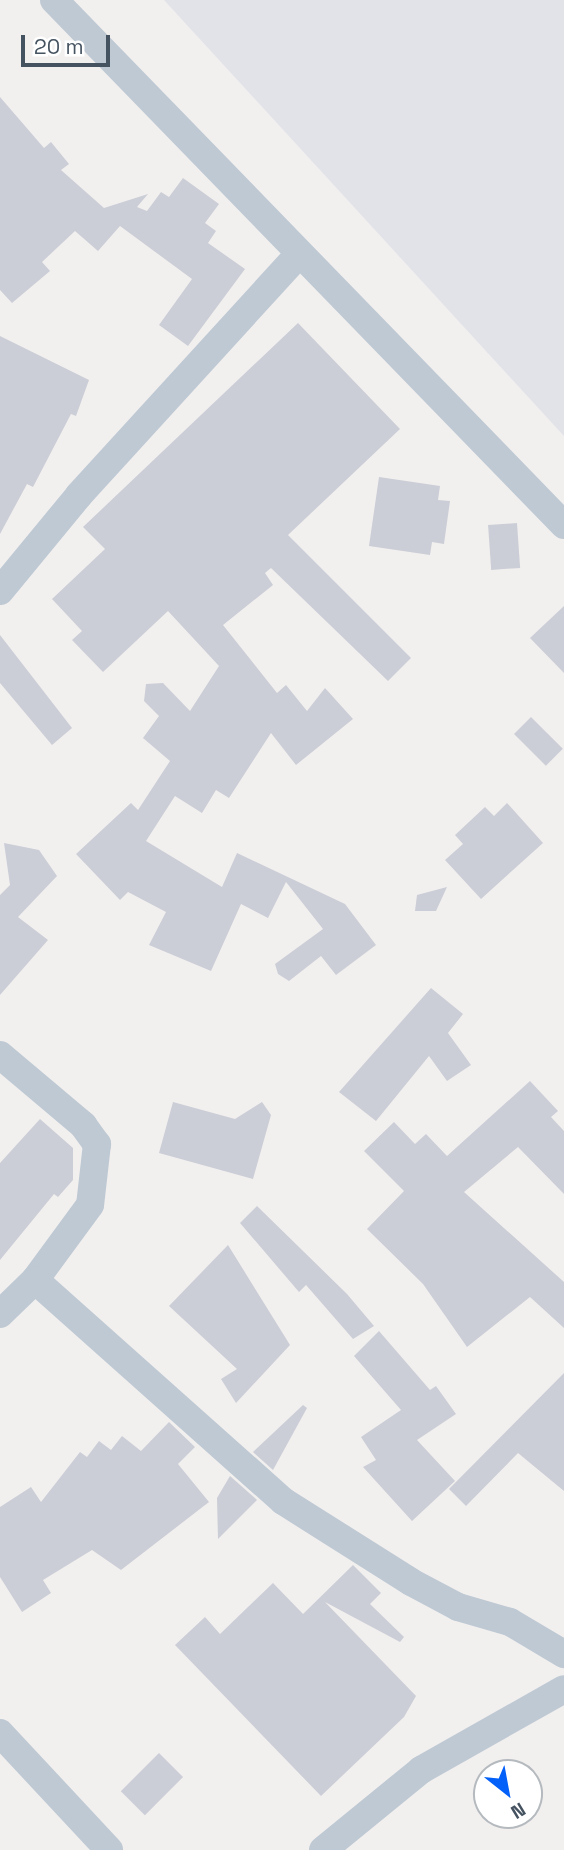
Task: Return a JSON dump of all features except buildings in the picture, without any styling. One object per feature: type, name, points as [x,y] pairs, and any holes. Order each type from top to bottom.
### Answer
[{"type":"street","points":[[54,0],[564,525]]},
{"type":"street","points":[[0,591],[79,495],[299,254]]},
{"type":"street","points":[[0,1055],[83,1125],[97,1144],[90,1205],[35,1280],[0,1314]]},
{"type":"street","points":[[35,1280],[283,1501],[411,1582],[458,1607],[510,1622],[564,1654]]},
{"type":"street","points":[[323,1850],[421,1770],[564,1689]]},
{"type":"street","points":[[0,1734],[109,1850]]},
{"type":"shaded area","points":[[164,0],[564,0],[564,436]]}]
